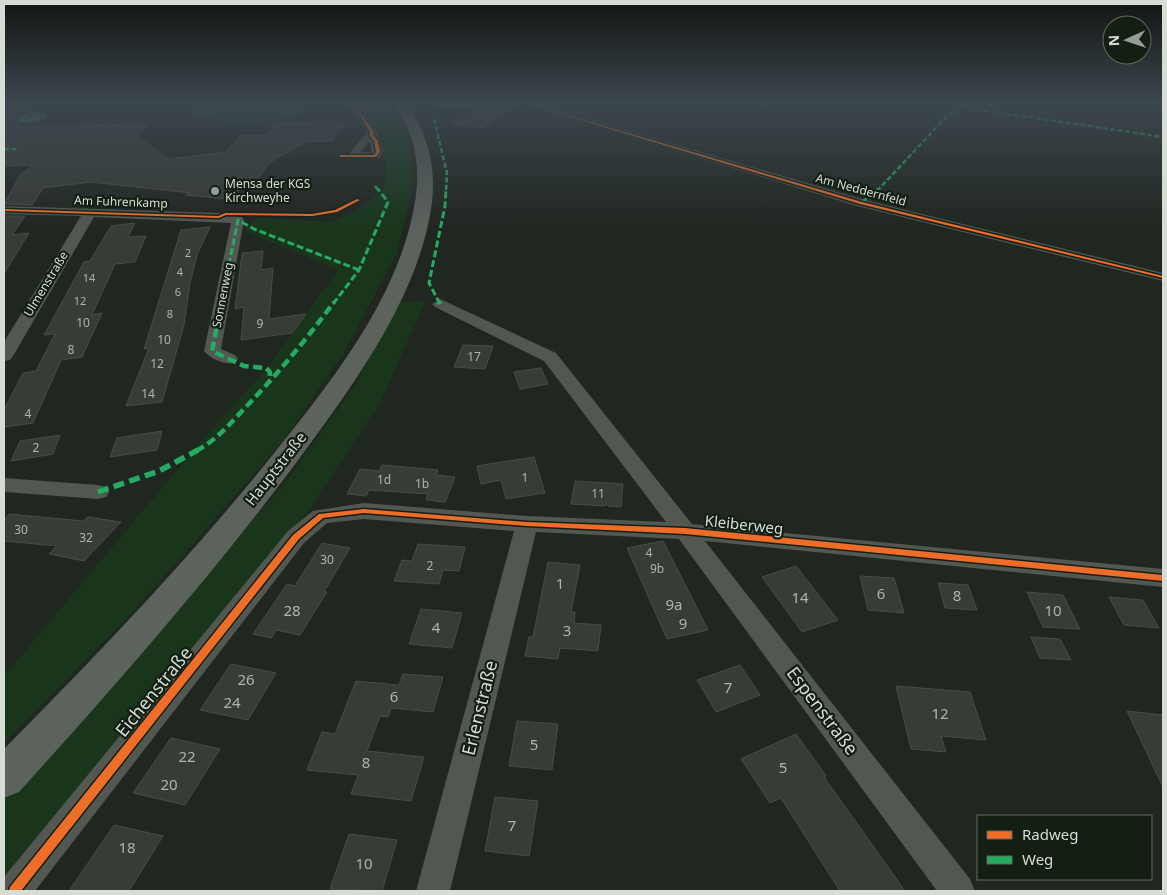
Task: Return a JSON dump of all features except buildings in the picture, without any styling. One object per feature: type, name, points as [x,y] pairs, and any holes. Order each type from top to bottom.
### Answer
[{"type":"main road","name":"Hauptstraße","points":[[4,778],[185,584],[322,408],[366,343],[394,289],[413,244],[422,208],[424,171],[420,146]]},
{"type":"street","name":"Am Neddernfeld","points":[[668,146],[861,203],[1163,277]]},
{"type":"street","name":"Am Fuhrenkamp","points":[[4,210],[219,217],[238,220]]},
{"type":"street","name":"Ulmenstraße","points":[[4,356],[90,212]]},
{"type":"street","name":"Sonnenweg","points":[[229,359],[212,350],[238,220]]},
{"type":"street","name":"Espenstraße","points":[[440,304],[550,357],[958,891]]},
{"type":"street","points":[[4,485],[98,492]]},
{"type":"street","name":"Kleiberweg","points":[[321,516],[364,511],[527,524],[685,532],[1163,578]]},
{"type":"street","name":"Eichenstraße","points":[[14,891],[296,537],[321,516]]},
{"type":"street","name":"Erlenstraße","points":[[433,891],[527,524]]},
{"type":"green space","points":[[382,146],[409,146],[413,169],[412,192],[397,253],[345,351],[284,440],[134,611],[4,743],[4,676],[203,439],[268,367],[338,270],[244,231],[257,218],[331,222],[354,212],[383,190],[387,170]]},
{"type":"green space","points":[[426,301],[381,401],[295,531],[7,891],[4,891],[4,796],[131,660],[282,487],[354,387],[400,302]]},
{"type":"marked path","points":[[440,304],[429,283],[445,206],[447,173],[441,146]]},
{"type":"marked path","points":[[861,203],[872,196],[919,146]]},
{"type":"marked path","points":[[4,149],[17,149]]},
{"type":"marked path","points":[[98,492],[159,471],[211,443],[254,399],[308,337],[359,270],[388,202],[375,186]]},
{"type":"marked path","points":[[269,382],[270,372],[266,368],[244,366],[212,351],[238,220],[254,229],[359,270]]},
{"type":"cycle path","points":[[341,156],[375,156],[378,152],[377,146]]},
{"type":"cycle path","points":[[668,146],[861,203],[1163,277]]},
{"type":"cycle path","points":[[4,210],[219,217],[225,214],[312,215],[336,211],[358,200]]},
{"type":"cycle path","points":[[14,891],[296,537],[321,516],[364,511],[527,524],[685,531],[1163,578]]},
{"type":"place","name":"Mensa der KGS Kirchweyhe","points":[[215,191]]}]
